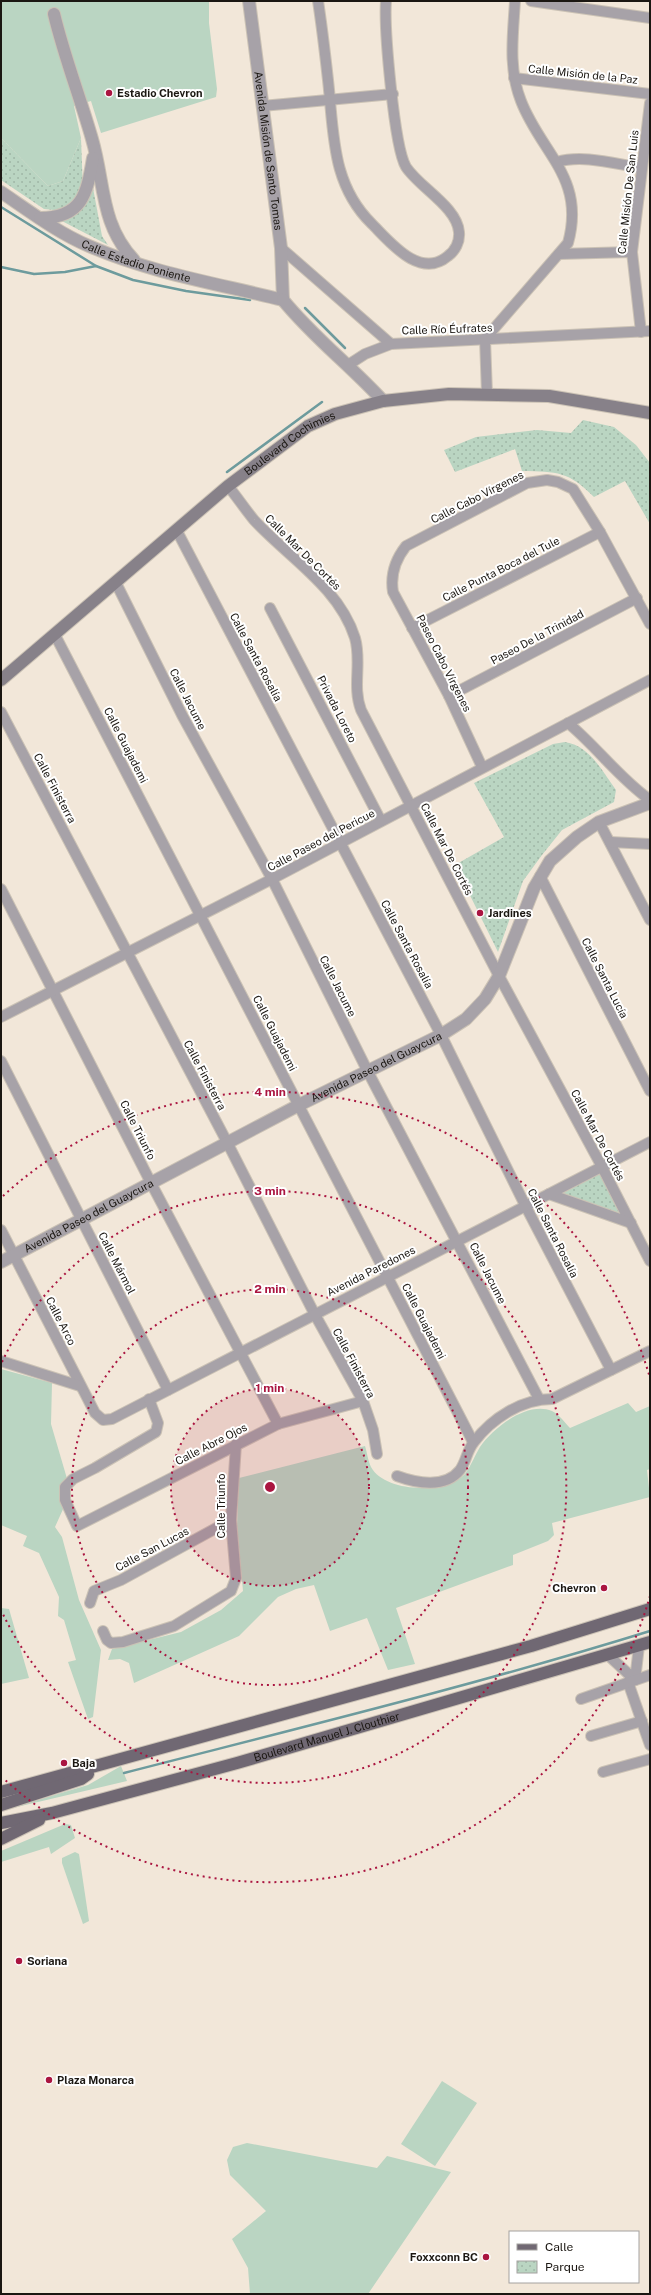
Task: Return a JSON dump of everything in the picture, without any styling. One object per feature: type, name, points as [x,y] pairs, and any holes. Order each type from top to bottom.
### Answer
[{"type":"main road","name":"Boulevard Cochimies","points":[[1,680],[177,532],[228,486],[308,426],[335,414],[383,401],[450,394],[549,396],[650,413]]},
{"type":"main road","points":[[1,1792],[531,1646],[650,1610]]},
{"type":"main road","name":"Boulevard Manuel J. Clouthier","points":[[1,1823],[52,1814],[237,1763],[644,1644]]},
{"type":"main road","points":[[1,1806],[81,1778],[98,1766]]},
{"type":"main road","points":[[1,1839],[52,1814]]},
{"type":"street","name":"Avenida Misión de Santo Tomas","points":[[249,1],[281,248],[284,300]]},
{"type":"street","points":[[318,1],[337,165],[349,196],[358,210],[404,255],[414,261],[438,262],[447,257],[454,250],[458,241],[457,223],[451,213],[410,171],[401,155],[385,19],[386,1]]},
{"type":"street","points":[[487,394],[485,340],[568,243],[572,227],[572,204],[570,191],[557,162],[537,132],[521,101],[514,78],[511,52],[515,1]]},
{"type":"street","points":[[531,1],[650,18]]},
{"type":"street","points":[[54,14],[95,149],[105,206],[114,232],[124,249],[136,263]]},
{"type":"street","name":"Calle Misión de la Paz","points":[[514,78],[650,94]]},
{"type":"street","points":[[262,106],[393,94]]},
{"type":"street","name":"Calle Misión De San Luis","points":[[646,332],[632,252],[650,103]]},
{"type":"street","points":[[39,218],[63,215],[76,207],[83,199],[89,184],[95,149]]},
{"type":"street","points":[[557,162],[567,159],[593,160],[641,168]]},
{"type":"street","name":"Calle Estadio Poniente","points":[[1,192],[39,218],[89,246],[136,263],[194,280],[284,300]]},
{"type":"street","name":"Calle Río Éufrates","points":[[281,248],[391,344],[420,341],[485,340],[646,332]]},
{"type":"street","points":[[559,254],[632,252]]},
{"type":"street","points":[[284,300],[300,320],[348,365],[383,401]]},
{"type":"street","points":[[348,365],[365,354],[391,344]]},
{"type":"street","name":"Calle Cabo Vírgenes","points":[[394,567],[398,556],[406,546],[527,483],[537,481],[558,482],[573,489],[600,532],[650,624]]},
{"type":"street","name":"Calle Mar De Cortés","points":[[228,486],[254,520],[326,590],[344,614],[355,638],[358,659],[356,688],[358,701],[499,976],[631,1223],[649,1259],[650,1270]]},
{"type":"street","name":"Calle Santa Rosalía","points":[[177,532],[441,1035],[525,1205],[611,1370]]},
{"type":"street","name":"Calle Punta Boca del Tule","points":[[412,628],[600,532]]},
{"type":"street","name":"Paseo Cabo Vírgenes","points":[[394,567],[392,583],[393,592],[449,696],[482,768]]},
{"type":"street","name":"Calle Jacume","points":[[116,583],[182,715],[272,879],[367,1070],[458,1240],[539,1399]]},
{"type":"street","name":"Paseo De la Trinidad","points":[[449,696],[636,598]]},
{"type":"street","name":"Privada Loreto","points":[[270,608],[381,822]]},
{"type":"street","name":"Calle Guajademi","points":[[55,635],[473,1442]]},
{"type":"street","name":"Calle Paseo del Pericue","points":[[1,1017],[201,916],[650,680]]},
{"type":"street","name":"Calle Finisterra","points":[[1,712],[228,1144],[314,1313],[363,1402],[373,1430],[377,1454]]},
{"type":"street","points":[[568,723],[583,735],[632,787],[650,800]]},
{"type":"street","name":"Avenida Paseo del Guaycura","points":[[1,1262],[228,1144],[299,1105],[367,1070],[441,1035],[476,1010],[499,976],[540,876],[562,849],[599,822],[650,803]]},
{"type":"street","points":[[599,822],[650,920]]},
{"type":"street","points":[[610,842],[650,844]]},
{"type":"street","name":"Calle Santa Lucía","points":[[540,876],[650,1091]]},
{"type":"street","name":"Calle Triunfo","points":[[1,888],[151,1183],[241,1351],[278,1424]]},
{"type":"street","name":"Calle Mármol","points":[[1,1061],[168,1390]]},
{"type":"street","name":"Avenida Paredones","points":[[103,1420],[117,1417],[314,1313],[650,1142]]},
{"type":"street","points":[[549,1194],[631,1223]]},
{"type":"street","name":"Calle Arco","points":[[1,1230],[95,1414],[103,1420]]},
{"type":"street","points":[[397,1476],[419,1483],[444,1481],[460,1470],[473,1442],[505,1413],[539,1399],[552,1399],[650,1351]]},
{"type":"street","points":[[1,1361],[80,1386]]},
{"type":"street","name":"Calle Abre Ojos","points":[[149,1399],[158,1423],[156,1432],[68,1482],[64,1491],[66,1500],[77,1526],[278,1424],[363,1402]]},
{"type":"street","name":"Calle Triunfo","points":[[103,1631],[107,1640],[111,1643],[122,1642],[174,1626],[231,1591],[236,1578],[231,1520],[236,1444]]},
{"type":"street","name":"Calle San Lucas","points":[[90,1603],[94,1591],[121,1580],[231,1520]]},
{"type":"street","points":[[632,1681],[644,1644]]},
{"type":"street","points":[[608,1655],[632,1681],[642,1721],[650,1745]]},
{"type":"street","points":[[581,1699],[650,1675]]},
{"type":"street","points":[[591,1736],[642,1721]]},
{"type":"street","points":[[603,1772],[650,1759]]},
{"type":"green space","name":"Estadio Chevron","points":[[1,1],[209,1],[209,23],[217,89],[216,97],[101,133],[91,101],[74,106],[81,138],[63,181],[48,186],[1,138]]},
{"type":"green space","points":[[1,138],[48,186],[63,181],[81,138],[83,190],[77,200],[64,211],[44,209],[1,180]]},
{"type":"green space","points":[[93,188],[102,236],[108,245],[60,220],[82,207]]},
{"type":"green space","points":[[583,420],[614,427],[636,445],[650,463],[650,524],[625,481],[594,497],[577,482],[562,475],[545,472],[522,471],[515,449],[455,472],[444,450],[476,437],[537,430],[571,433]]},
{"type":"green space","points":[[565,742],[574,744],[595,760],[616,790],[614,802],[562,830],[542,855],[523,881],[498,952],[455,865],[504,837],[474,783],[553,744]]},
{"type":"green space","points":[[600,1173],[622,1215],[560,1193]]},
{"type":"green space","points":[[1,1369],[52,1383],[51,1424],[68,1482],[64,1507],[55,1527],[62,1537],[79,1600],[101,1650],[93,1717],[88,1719],[68,1662],[76,1660],[64,1620],[58,1616],[59,1597],[39,1553],[23,1546],[27,1536],[1,1525]]},
{"type":"green space","points":[[628,1403],[636,1412],[650,1406],[650,1469],[647,1470],[650,1497],[552,1523],[554,1535],[548,1541],[513,1555],[513,1565],[396,1608],[415,1664],[388,1670],[367,1618],[330,1631],[314,1585],[296,1589],[278,1597],[239,1636],[134,1683],[129,1663],[120,1659],[108,1660],[112,1649],[181,1632],[221,1610],[243,1591],[237,1526],[239,1478],[365,1446],[371,1467],[378,1476],[389,1482],[416,1488],[444,1485],[456,1481],[465,1474],[480,1447],[493,1432],[512,1418],[522,1413],[542,1409],[552,1411],[555,1412],[570,1428]]},
{"type":"green space","points":[[1,1608],[9,1609],[29,1678],[1,1684]]},
{"type":"green space","points":[[121,1766],[127,1781],[4,1810],[88,1785]]},
{"type":"green space","points":[[65,1824],[71,1825],[75,1838],[51,1854],[49,1847],[1,1862],[1,1851]]},
{"type":"green space","points":[[75,1852],[79,1854],[89,1921],[83,1924],[62,1863],[62,1858]]},
{"type":"green space","points":[[442,2081],[477,2103],[435,2166],[401,2144]]},
{"type":"green space","points":[[247,2143],[377,2168],[387,2156],[451,2172],[368,2294],[250,2294],[248,2268],[232,2239],[266,2211],[230,2175],[227,2160],[233,2147]]},
{"type":"waterway","points":[[1,207],[96,266]]},
{"type":"waterway","points":[[1,267],[34,274],[65,272],[96,266],[133,280],[186,291],[250,300]]},
{"type":"waterway","points":[[305,308],[345,348]]},
{"type":"waterway","points":[[227,472],[322,402]]},
{"type":"waterway","points":[[124,1773],[453,1688],[650,1631]]},
{"type":"place","name":"Estadio Chevron","points":[[109,93]]},
{"type":"place","name":"Jardines","points":[[480,913]]},
{"type":"place","name":"Chevron","points":[[604,1588]]},
{"type":"place","name":"Baja","points":[[64,1763]]},
{"type":"place","name":"Soriana","points":[[19,1961]]},
{"type":"place","name":"Plaza Monarca","points":[[49,2080]]},
{"type":"place","name":"Foxxconn BC","points":[[486,2257]]}]
